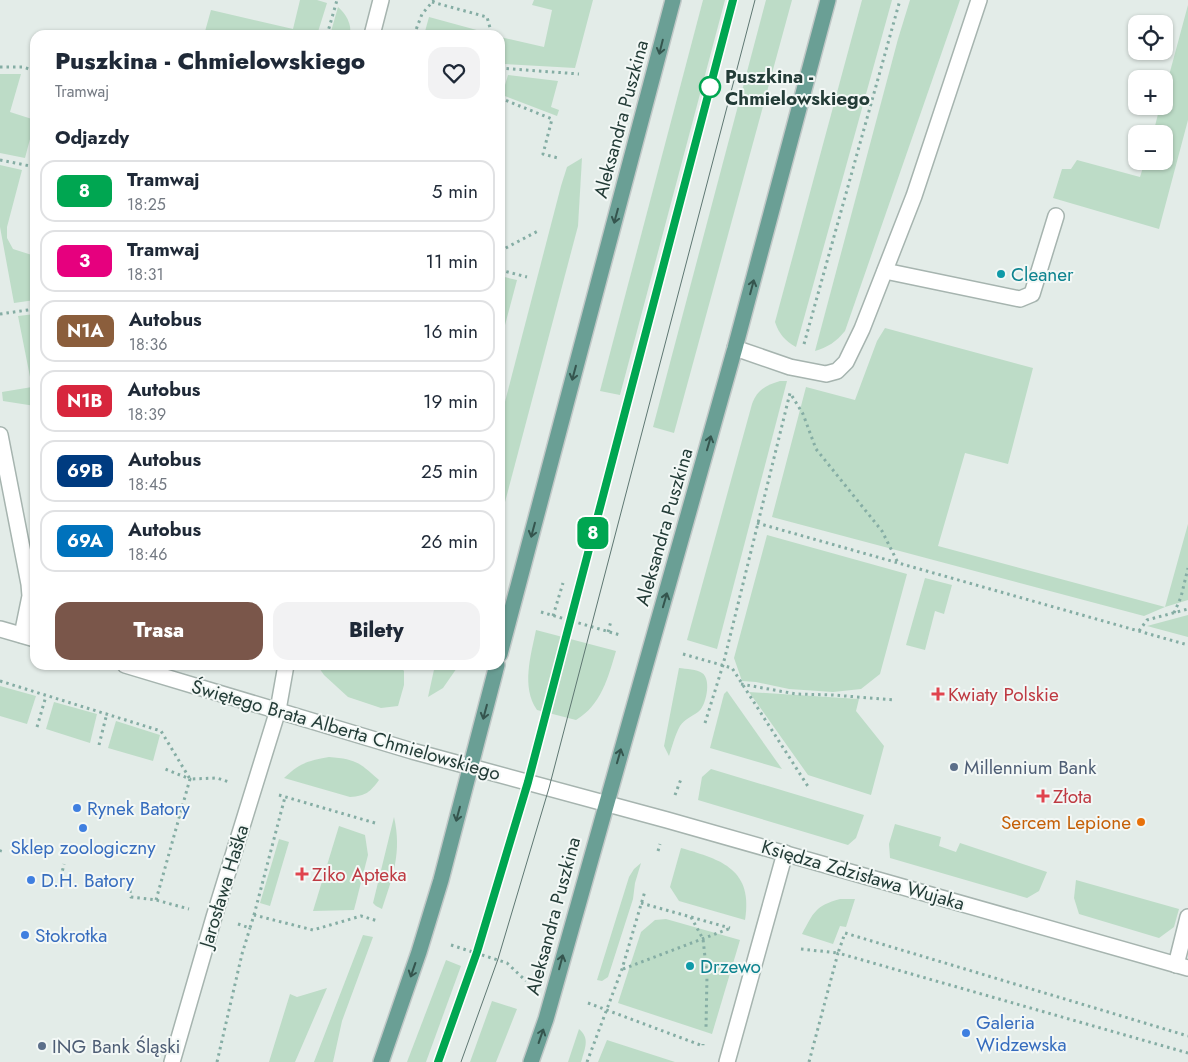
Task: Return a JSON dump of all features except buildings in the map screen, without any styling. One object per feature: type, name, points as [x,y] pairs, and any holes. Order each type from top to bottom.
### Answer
[{"type":"main road","name":"Aleksandra Puszkina","points":[[505,635],[673,0]]},
{"type":"main road","name":"Aleksandra Puszkina","points":[[531,1062],[546,1019],[654,638],[735,348],[828,0]]},
{"type":"main road","points":[[381,1062],[428,923],[496,670]]},
{"type":"street","points":[[373,30],[381,0]]},
{"type":"street","points":[[735,348],[797,369],[826,374],[838,370],[846,362],[914,196],[979,0]]},
{"type":"street","points":[[885,270],[1020,299],[1032,294],[1056,216]]},
{"type":"street","points":[[0,436],[30,596],[28,637],[0,629]]},
{"type":"street","name":"Świętego Brata Alberta Chmielowskiego","points":[[143,670],[470,767],[538,784]]},
{"type":"street","name":"Jarosława Haška","points":[[172,1062],[278,710],[285,670]]},
{"type":"street","name":"Księdza Zdzisława Wujaka","points":[[538,784],[1182,966]]},
{"type":"street","points":[[727,1062],[785,853]]},
{"type":"street","points":[[1182,966],[1188,917]]},
{"type":"path","points":[[328,30],[337,0]]},
{"type":"path","points":[[416,30],[422,14],[433,1],[487,17],[491,30]]},
{"type":"path","points":[[0,68],[30,70]]},
{"type":"path","points":[[505,68],[579,74]]},
{"type":"path","points":[[505,100],[552,119],[543,154],[558,158]]},
{"type":"path","points":[[0,160],[30,166]]},
{"type":"path","points":[[505,248],[538,231]]},
{"type":"path","points":[[505,271],[527,277]]},
{"type":"path","points":[[0,314],[30,310]]},
{"type":"path","points":[[790,393],[803,414],[816,449],[882,531],[898,563]]},
{"type":"path","points":[[757,523],[1188,645]]},
{"type":"path","points":[[1174,614],[1181,597],[1188,568]]},
{"type":"path","points":[[554,616],[562,583]]},
{"type":"path","points":[[1139,631],[1147,620],[1188,609]]},
{"type":"path","points":[[541,612],[620,635]]},
{"type":"path","points":[[608,632],[611,621]]},
{"type":"path","points":[[683,654],[732,668],[808,788]]},
{"type":"path","points":[[0,681],[161,730],[190,779],[156,900]]},
{"type":"path","points":[[741,684],[796,694],[895,700]]},
{"type":"path","points":[[37,727],[46,696]]},
{"type":"path","points":[[99,745],[107,713]]},
{"type":"path","points":[[164,769],[190,779],[217,778],[375,823]]},
{"type":"path","points":[[254,915],[285,797]]},
{"type":"path","points":[[0,852],[2,846]]},
{"type":"path","points":[[61,877],[64,864]]},
{"type":"path","points":[[587,1062],[622,969],[644,891]]},
{"type":"path","points":[[622,969],[731,928],[642,903]]},
{"type":"path","points":[[360,916],[378,922]]},
{"type":"path","points":[[588,1003],[703,1046],[707,1026],[707,975],[703,939],[691,917]]},
{"type":"path","points":[[217,1062],[242,954],[250,928]]},
{"type":"path","points":[[809,1062],[845,933],[1188,1036]]},
{"type":"path","points":[[451,944],[507,963],[526,981]]},
{"type":"path","points":[[801,949],[838,953],[1188,1053]]},
{"type":"green space","points":[[300,0],[317,0],[327,3],[319,30],[205,30],[211,10],[293,29]]},
{"type":"green space","points":[[534,0],[593,0],[575,68],[505,64],[505,38],[544,47],[552,10],[532,5]]},
{"type":"green space","points":[[703,0],[725,0],[620,395],[600,391]]},
{"type":"green space","points":[[766,0],[792,0],[674,433],[653,427]]},
{"type":"green space","points":[[862,0],[892,0],[796,347],[783,337],[775,322]]},
{"type":"green space","points":[[910,0],[960,0],[845,331],[831,344],[815,351],[898,39]]},
{"type":"green space","points":[[1188,5],[1188,120],[1159,229],[1053,198],[1062,169],[1071,169],[1077,160],[1140,177],[1142,170],[1173,170],[1173,125],[1155,125],[1158,115],[1173,115],[1173,70],[1170,70]]},
{"type":"green space","points":[[338,7],[348,19],[350,30],[331,30]]},
{"type":"green space","points":[[429,17],[477,30],[425,30]]},
{"type":"green space","points":[[0,74],[21,74],[10,112],[30,118],[30,139],[25,158],[0,153]]},
{"type":"green space","points":[[508,75],[558,81],[551,107],[559,110],[557,116],[505,96],[505,85]]},
{"type":"green space","points":[[582,158],[578,226],[505,502],[505,402],[567,167]]},
{"type":"green space","points":[[0,165],[22,170],[7,227],[7,238],[13,249],[30,254],[30,301],[14,303],[0,227]]},
{"type":"green space","points":[[505,277],[517,280],[505,325]]},
{"type":"green space","points":[[30,315],[30,377],[18,316]]},
{"type":"green space","points":[[885,328],[1033,368],[1008,464],[965,453],[938,546],[1165,607],[1144,616],[772,517],[806,387],[855,400],[877,341]]},
{"type":"green space","points":[[787,381],[717,649],[687,640],[752,404],[763,389],[770,384]]},
{"type":"green space","points":[[30,387],[30,405],[3,401],[2,392]]},
{"type":"green space","points":[[1188,524],[1188,600],[1165,607]]},
{"type":"green space","points":[[767,535],[907,574],[880,674],[861,689],[833,692],[789,689],[742,681],[734,658]]},
{"type":"green space","points":[[925,578],[952,585],[944,614],[935,611],[925,650],[906,645]]},
{"type":"green space","points":[[1188,615],[1188,637],[1147,626]]},
{"type":"green space","points":[[536,630],[616,651],[598,699],[585,714],[576,720],[537,710],[532,701],[528,681]]},
{"type":"green space","points":[[679,668],[702,673],[707,681],[707,693],[701,709],[680,726],[669,756],[664,746]]},
{"type":"green space","points":[[320,670],[403,670],[404,685],[398,706],[381,708],[348,697]]},
{"type":"green space","points":[[434,670],[456,670],[443,688],[428,697]]},
{"type":"green space","points":[[0,686],[36,696],[27,724],[0,716]]},
{"type":"green space","points":[[727,691],[782,769],[710,748],[724,694]]},
{"type":"green space","points":[[749,692],[859,699],[856,711],[884,746],[871,795],[808,775]]},
{"type":"green space","points":[[54,702],[97,714],[90,743],[46,729]]},
{"type":"green space","points":[[116,721],[160,735],[153,761],[108,748]]},
{"type":"green space","points":[[329,757],[356,762],[379,780],[367,793],[350,797],[284,778],[304,763]]},
{"type":"green space","points":[[711,769],[864,815],[856,838],[848,845],[698,800],[702,777]]},
{"type":"green space","points":[[394,817],[397,853],[393,875],[382,909],[373,903]]},
{"type":"green space","points":[[895,824],[941,837],[939,846],[956,852],[960,843],[1047,872],[1039,891],[1027,898],[890,858],[889,844]]},
{"type":"green space","points":[[339,826],[365,835],[368,855],[354,910],[313,911]]},
{"type":"green space","points":[[279,839],[289,842],[270,906],[260,903]]},
{"type":"green space","points":[[681,848],[710,857],[732,870],[739,878],[744,889],[746,903],[745,920],[679,901],[670,887]]},
{"type":"green space","points":[[641,863],[635,883],[633,899],[608,977],[602,981],[597,980],[629,877]]},
{"type":"green space","points":[[1076,880],[1179,909],[1174,927],[1159,938],[1079,914],[1074,898]]},
{"type":"green space","points":[[840,899],[855,899],[846,927],[840,926],[833,944],[802,934],[809,920],[820,907]]},
{"type":"green space","points":[[666,919],[740,940],[712,1034],[618,1003],[641,932],[655,920]]},
{"type":"green space","points":[[363,935],[373,937],[342,1021],[333,1062],[314,1062]]},
{"type":"green space","points":[[446,960],[461,966],[426,1062],[407,1062]]},
{"type":"green space","points":[[327,988],[295,1062],[269,1062],[290,994],[297,997]]},
{"type":"green space","points":[[492,1001],[517,1009],[496,1062],[470,1062]]},
{"type":"green space","points":[[579,1029],[586,1040],[581,1062],[568,1062]]},
{"type":"green space","points":[[607,1040],[675,1062],[598,1062]]},
{"type":"tram line","points":[[438,1062],[477,952],[528,782],[733,0]]},
{"type":"tram line","name":"8","points":[[438,1062],[477,952],[528,782],[733,0]]},
{"type":"tram line","points":[[461,1062],[498,959],[549,788],[755,0]]},
{"type":"place","name":"Puszkina - Chmielowskiego","points":[[710,87]]},
{"type":"place","name":"Cleaner","points":[[1001,274]]},
{"type":"place","name":"Kwiaty Polskie","points":[[938,694]]},
{"type":"place","name":"Millennium Bank","points":[[954,767]]},
{"type":"place","name":"Złota","points":[[1043,796]]},
{"type":"place","name":"Rynek Batory","points":[[77,808]]},
{"type":"place","name":"Sercem Lepione","points":[[1141,822]]},
{"type":"place","name":"Sklep zoologiczny","points":[[83,828]]},
{"type":"place","name":"Ziko Apteka","points":[[302,874]]},
{"type":"place","name":"D.H. Batory","points":[[31,880]]},
{"type":"place","name":"Stokrotka","points":[[25,935]]},
{"type":"place","name":"Drzewo","points":[[690,966]]},
{"type":"place","name":"Galeria Widzewska","points":[[966,1033]]},
{"type":"place","name":"ING Bank Śląski","points":[[42,1046]]}]
